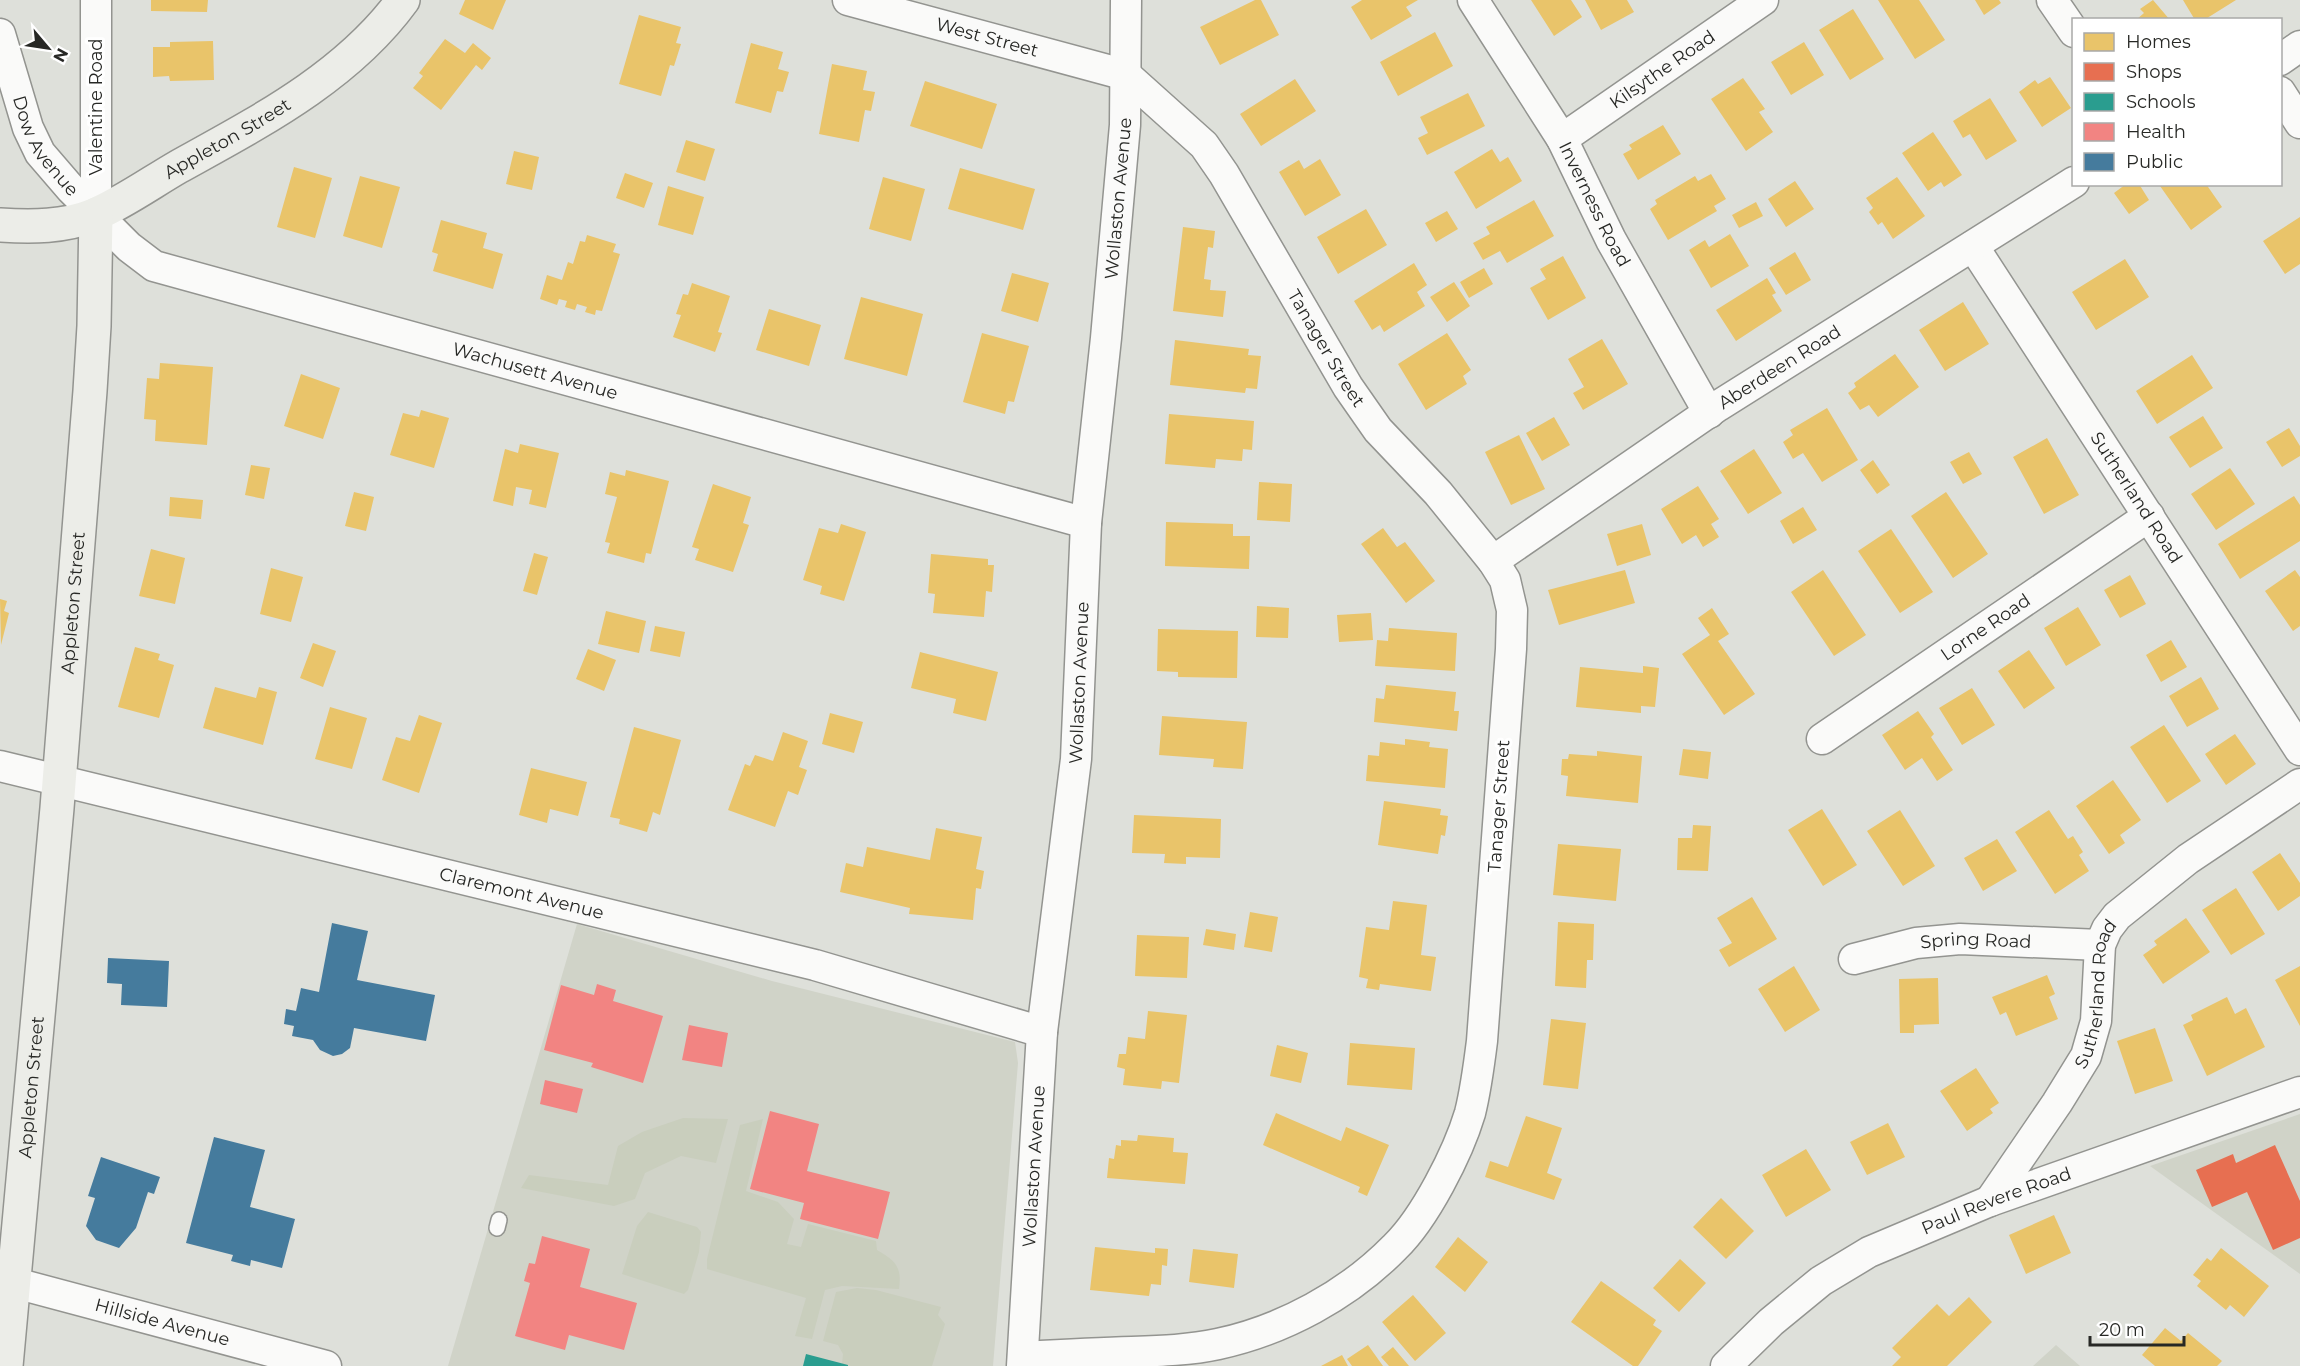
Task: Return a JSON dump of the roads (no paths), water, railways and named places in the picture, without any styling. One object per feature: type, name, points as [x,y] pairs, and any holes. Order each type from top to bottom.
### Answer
[{"type":"street","name":"Valentine Road","points":[[96,0],[96,214]]},
{"type":"street","name":"Appleton Street","points":[[6,1366],[7,1281],[59,780],[90,391],[96,214],[268,116],[323,79],[365,44],[403,0]]},
{"type":"street","name":"West Street","points":[[848,0],[1126,75]]},
{"type":"street","name":"Wollaston Avenue","points":[[1023,1361],[1042,1032],[1076,759],[1086,523],[1106,338],[1124,135],[1126,0]]},
{"type":"street","name":"Inverness Road","points":[[1473,0],[1562,139],[1611,240],[1709,413]]},
{"type":"street","name":"Kilsythe Road","points":[[1562,139],[1763,0]]},
{"type":"street","points":[[2052,0],[2072,30]]},
{"type":"street","name":"Dow Avenue","points":[[0,34],[28,128],[40,153],[96,214]]},
{"type":"street","points":[[2282,59],[2300,46]]},
{"type":"street","name":"Tanager Street","points":[[1023,1361],[1219,1344],[1296,1317],[1338,1293],[1397,1246],[1436,1189],[1469,1114],[1482,1041],[1511,649],[1512,610],[1505,580],[1493,561],[1445,501],[1397,452],[1362,409],[1224,174],[1204,145],[1126,75]]},
{"type":"street","points":[[2282,95],[2300,123]]},
{"type":"street","name":"Aberdeen Road","points":[[1493,561],[1709,413],[2072,183]]},
{"type":"street","points":[[0,225],[50,225],[96,214]]},
{"type":"street","name":"Wachusett Avenue","points":[[96,214],[137,255],[163,269],[1086,523]]},
{"type":"street","name":"Sutherland Road","points":[[1973,246],[2300,750]]},
{"type":"street","name":"Lorne Road","points":[[1822,739],[2149,516]]},
{"type":"street","name":"Claremont Avenue","points":[[0,766],[815,965],[1042,1032]]},
{"type":"street","name":"Sutherland Road","points":[[1990,1201],[2086,1056],[2096,1021],[2100,945],[2117,915],[2188,859],[2300,784]]},
{"type":"street","name":"Spring Road","points":[[1854,959],[1916,943],[1960,939],[2100,945]]},
{"type":"street","name":"Paul Revere Road","points":[[1726,1366],[1771,1322],[1821,1281],[1869,1252],[1990,1201],[2300,1092]]},
{"type":"street","name":"Hillside Avenue","points":[[7,1281],[326,1366]]}]
